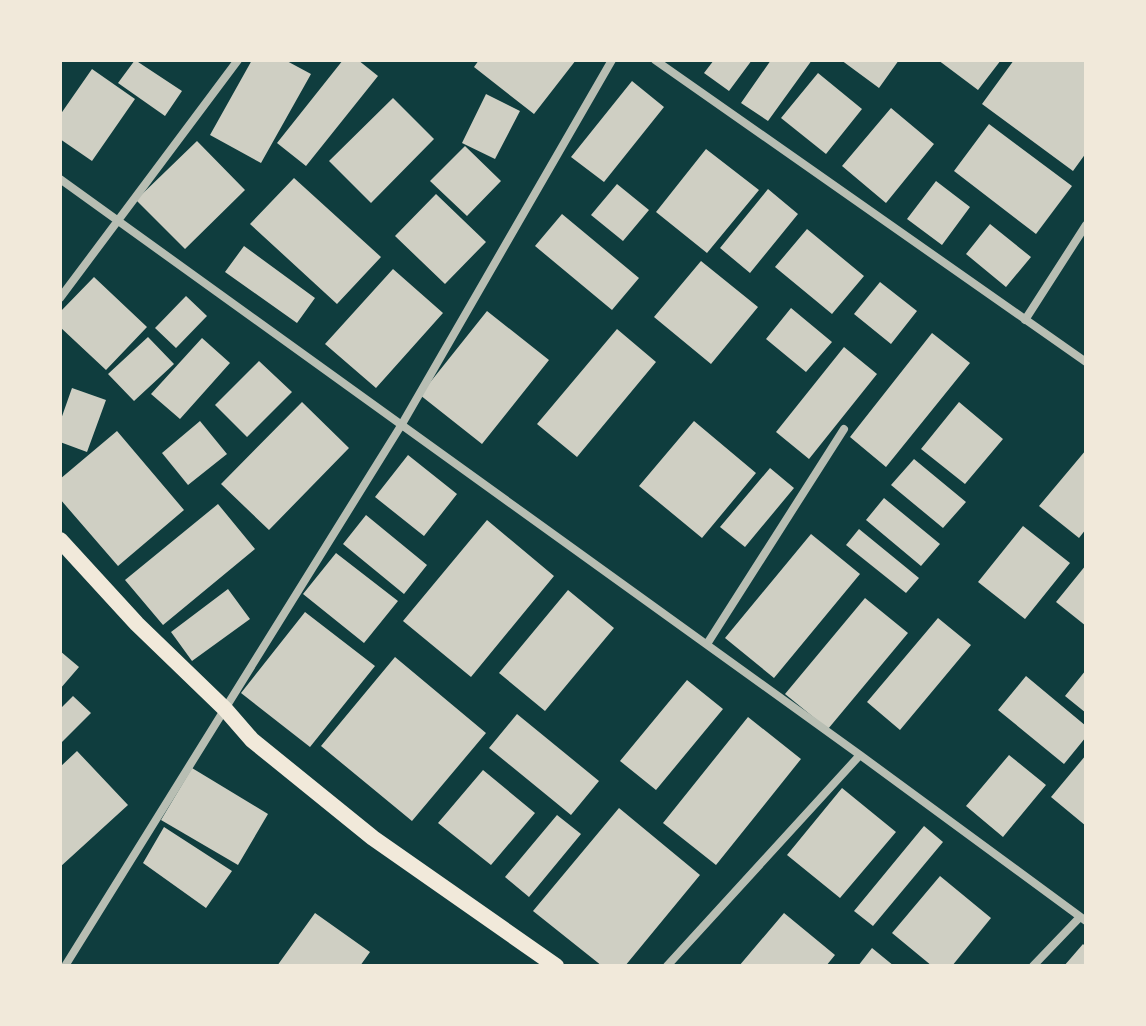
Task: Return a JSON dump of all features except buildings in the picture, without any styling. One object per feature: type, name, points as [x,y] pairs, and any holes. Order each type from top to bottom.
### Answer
[{"type":"main road","points":[[60,540],[137,624],[225,709],[252,740],[373,838],[556,966]]},
{"type":"street","points":[[60,298],[238,60]]},
{"type":"street","points":[[65,966],[402,424],[612,60]]},
{"type":"street","points":[[655,60],[1086,362]]},
{"type":"street","points":[[60,179],[707,644],[1083,919],[1033,966]]},
{"type":"street","points":[[1025,320],[1086,225]]},
{"type":"street","points":[[707,644],[844,429]]},
{"type":"street","points":[[667,966],[860,755]]}]
